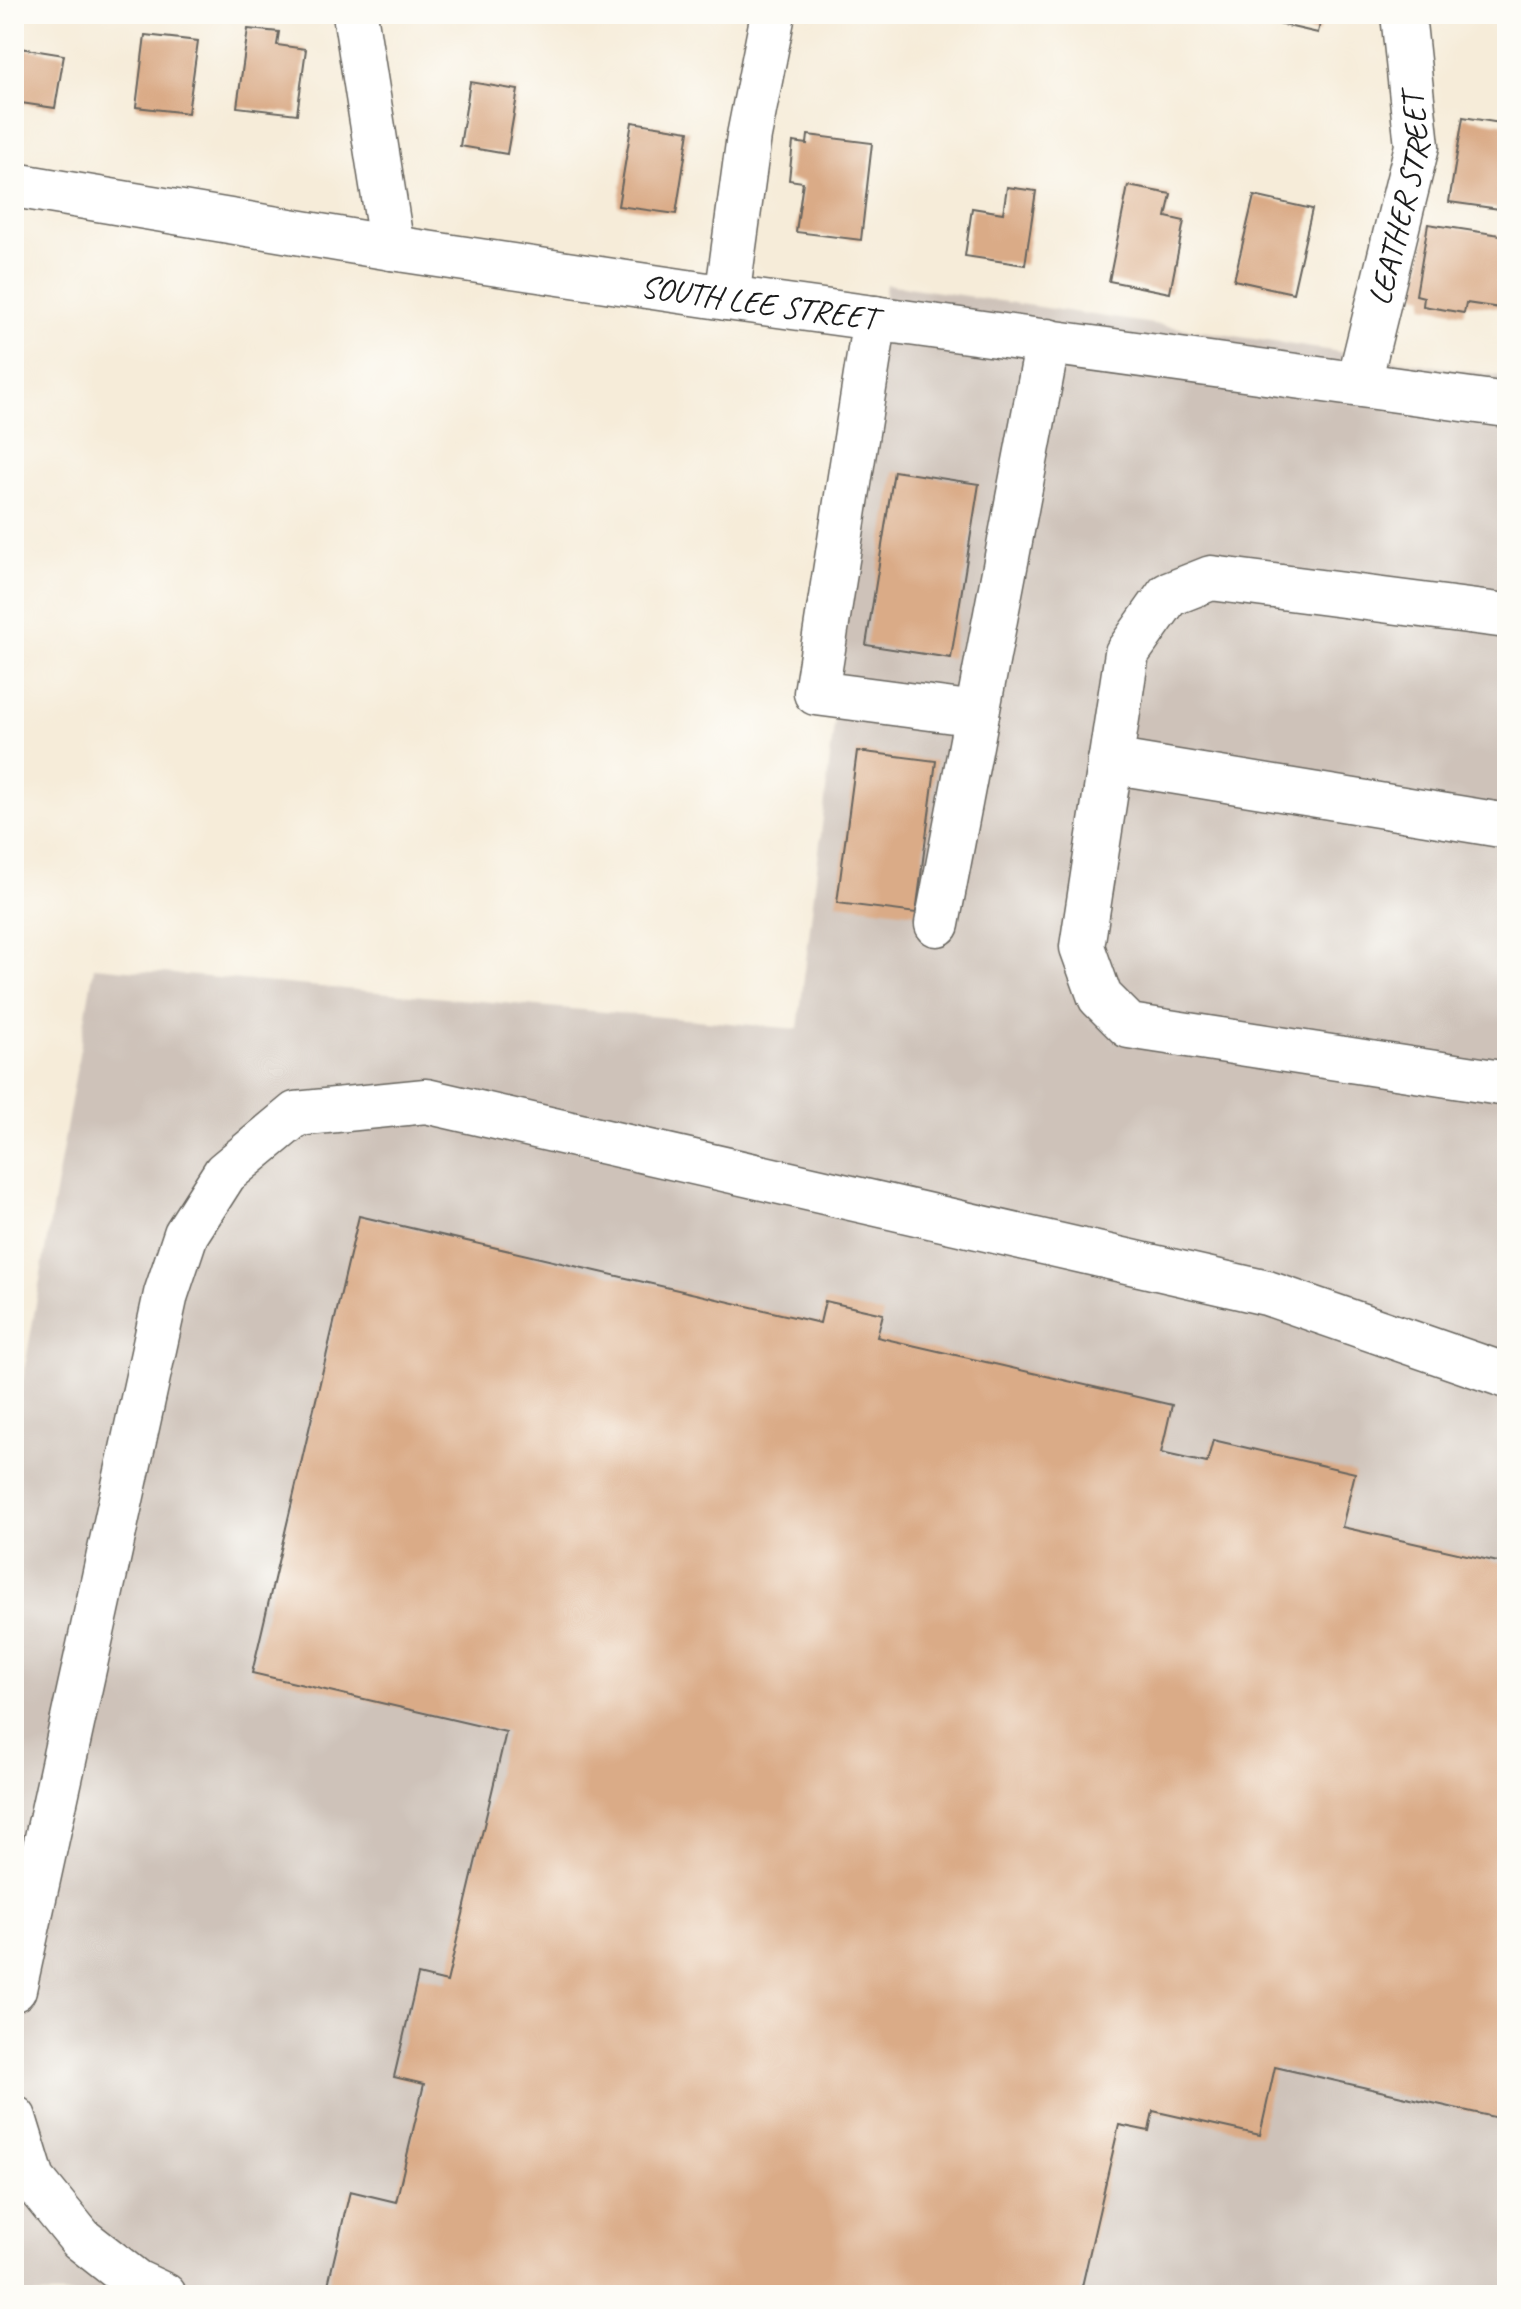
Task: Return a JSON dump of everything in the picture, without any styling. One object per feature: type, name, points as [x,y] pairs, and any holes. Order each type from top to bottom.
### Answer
[{"type":"street","points":[[355,14],[392,248]]},
{"type":"street","points":[[727,298],[749,136],[773,14]]},
{"type":"street","name":"LEATHER STREET","points":[[1359,382],[1417,146],[1403,14]]},
{"type":"street","name":"SOUTH LEE STREET","points":[[14,185],[392,248],[727,298],[1359,382],[1507,405]]},
{"type":"street","points":[[875,318],[816,693],[977,714]]},
{"type":"street","points":[[937,924],[1048,341]]},
{"type":"street","points":[[1507,616],[1211,578],[1168,595],[1127,653],[1082,947],[1100,997],[1129,1026],[1507,1084]]},
{"type":"street","points":[[1110,761],[1507,826]]},
{"type":"street","points":[[14,1989],[166,1294],[186,1234],[225,1173],[296,1114],[426,1101],[1267,1293],[1507,1376]]},
{"type":"street","points":[[14,2118],[33,2180],[81,2239],[136,2282],[164,2295]]},
{"type":"shaded area","points":[[886,284],[1507,377],[1507,2295],[14,2295],[14,1431],[94,967],[798,1029]]},
{"type":"building","points":[[1262,14],[1322,14],[1318,33],[1261,20]]},
{"type":"building","points":[[248,29],[279,32],[277,45],[306,49],[297,114],[237,107]]},
{"type":"building","points":[[145,35],[198,41],[188,113],[136,107]]},
{"type":"building","points":[[14,47],[64,55],[55,108],[14,102]]},
{"type":"building","points":[[470,82],[518,90],[507,154],[460,146]]},
{"type":"building","points":[[1463,117],[1507,124],[1507,210],[1449,202]]},
{"type":"building","points":[[632,122],[689,131],[676,214],[618,206]]},
{"type":"building","points":[[808,135],[872,143],[861,240],[796,232],[803,182],[789,180],[793,142],[807,144]]},
{"type":"building","points":[[1128,186],[1171,194],[1166,217],[1184,221],[1170,293],[1109,281]]},
{"type":"building","points":[[1007,187],[1036,191],[1025,265],[965,256],[972,208],[1003,213]]},
{"type":"building","points":[[1254,196],[1312,209],[1293,293],[1234,280]]},
{"type":"building","points":[[1428,224],[1507,236],[1507,309],[1466,303],[1464,313],[1423,306],[1424,297],[1416,295]]},
{"type":"building","points":[[894,471],[979,484],[951,658],[866,645]]},
{"type":"building","points":[[857,751],[936,761],[916,913],[837,903]]},
{"type":"building","points":[[359,1216],[820,1323],[825,1301],[883,1314],[877,1337],[1172,1405],[1161,1453],[1207,1463],[1213,1440],[1355,1473],[1342,1527],[1507,1564],[1507,2120],[1275,2067],[1260,2135],[1153,2111],[1149,2131],[1119,2125],[1080,2295],[354,2295],[327,2289],[350,2191],[396,2202],[424,2084],[394,2077],[418,1975],[447,1982],[506,1732],[252,1673]]}]
